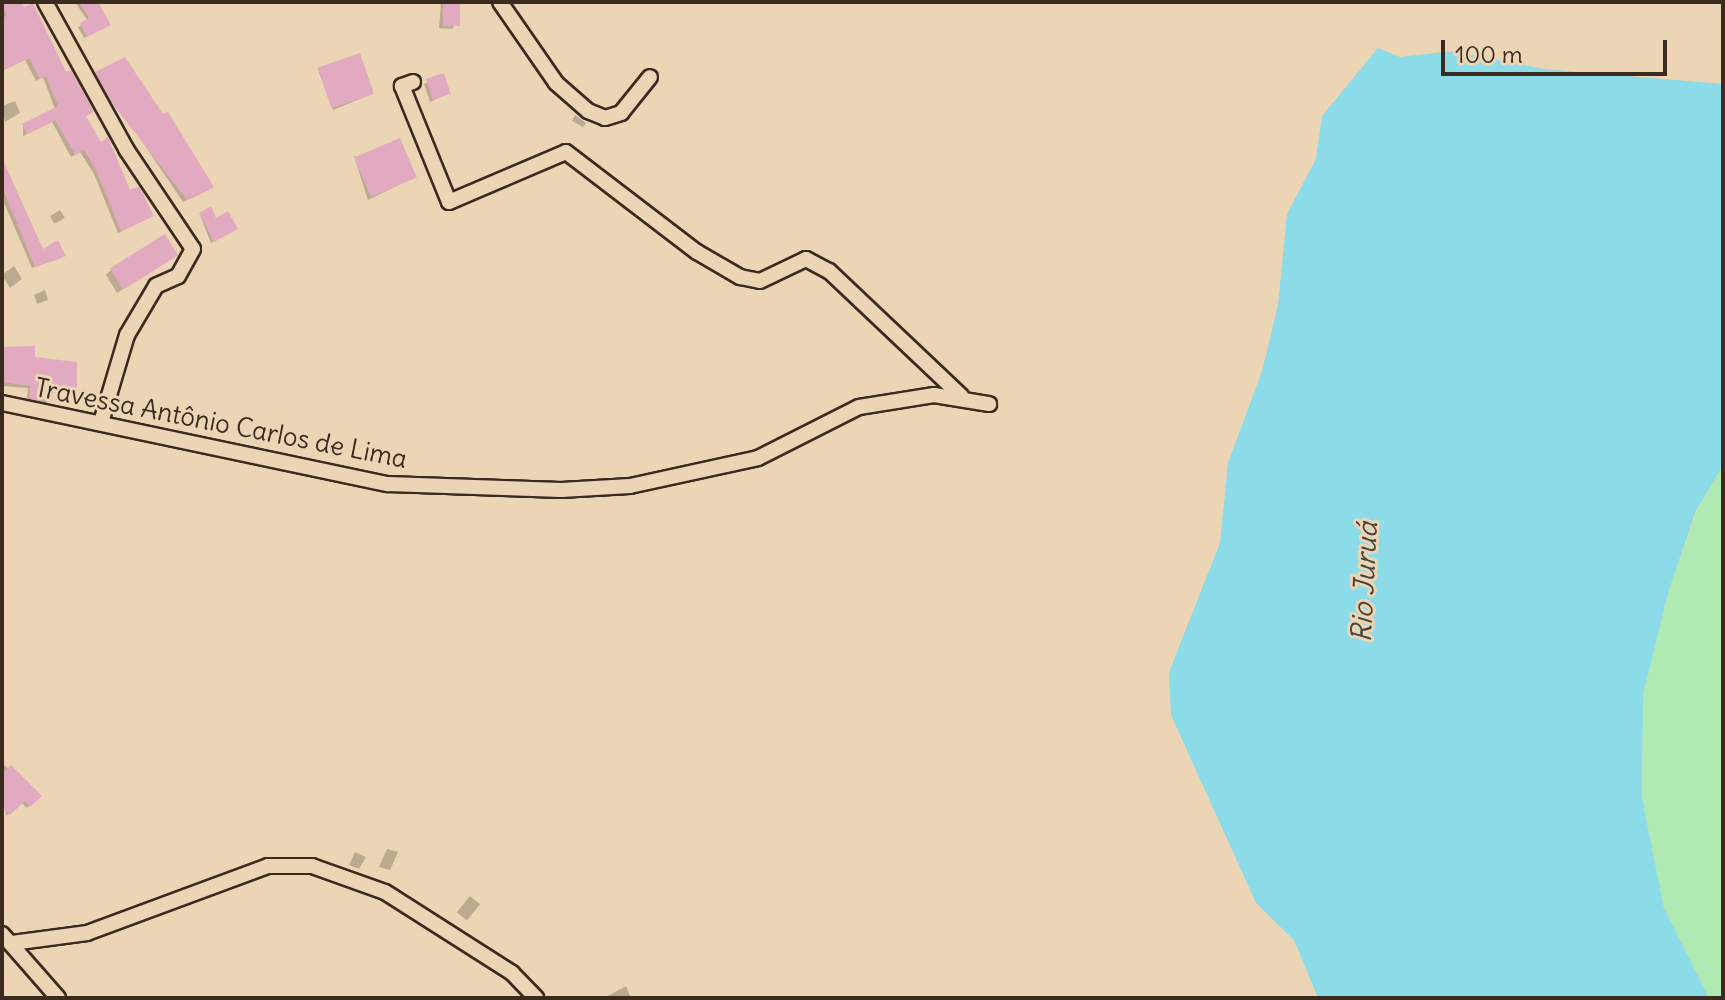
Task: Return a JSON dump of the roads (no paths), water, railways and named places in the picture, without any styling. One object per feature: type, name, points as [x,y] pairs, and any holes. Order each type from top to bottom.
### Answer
[{"type":"street","points":[[45,2],[126,149],[193,249],[178,276],[156,286],[127,335],[101,422]]},
{"type":"street","points":[[500,2],[547,71],[588,111],[605,118],[621,113],[650,77]]},
{"type":"street","points":[[413,82],[402,86],[449,202],[566,152],[697,252],[740,277],[760,281],[806,259],[829,271],[961,396]]},
{"type":"street","name":"Travessa Antônio Carlos de Lima","points":[[2,403],[388,484],[561,490],[699,474],[758,458],[859,407],[934,395],[961,396],[989,404]]},
{"type":"street","points":[[7,939],[87,933],[268,866],[312,866],[385,892],[512,973],[536,998]]},
{"type":"street","points":[[7,939],[58,998]]},
{"type":"water","name":"Rio Juruá","points":[[1378,48],[1400,57],[1453,51],[1544,69],[1723,84],[1723,465],[1695,513],[1668,593],[1643,695],[1642,798],[1664,908],[1709,998],[1318,998],[1294,940],[1256,903],[1171,715],[1169,672],[1220,543],[1228,463],[1262,371],[1278,305],[1287,214],[1316,159],[1322,116]]}]
